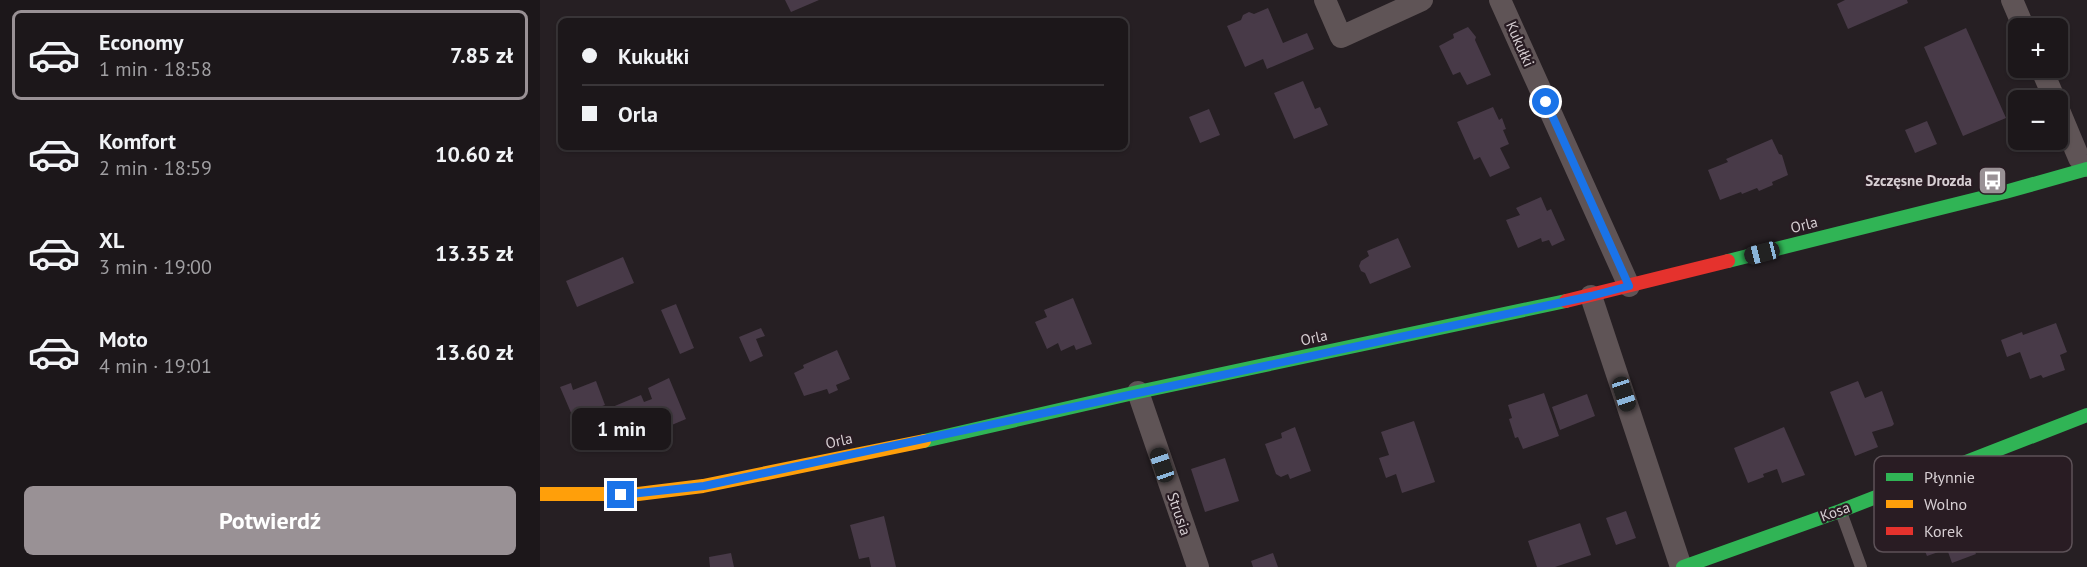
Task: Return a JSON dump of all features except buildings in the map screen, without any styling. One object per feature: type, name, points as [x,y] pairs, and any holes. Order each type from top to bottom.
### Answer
[{"type":"street","points":[[1325,0],[1341,37],[1422,0]]},
{"type":"street","name":"Kukułki","points":[[1500,0],[1629,286]]},
{"type":"street","points":[[2012,0],[2020,18]]},
{"type":"street","points":[[2068,132],[2079,158],[2087,167]]},
{"type":"street","name":"Orla","points":[[540,494],[604,496],[704,486],[905,445],[1138,392],[1591,296],[2005,192],[2087,167]]},
{"type":"street","name":"Kosa","points":[[1591,296],[1682,567],[1874,498]]},
{"type":"street","name":"Strusia","points":[[1138,392],[1198,567]]},
{"type":"street","name":"Kosa","points":[[1982,456],[2087,415]]},
{"type":"lane","points":[[1840,511],[1861,567]]},
{"type":"traffic: fast","points":[[1728,261],[2005,192],[2087,169]]},
{"type":"traffic: fast","points":[[924,441],[1138,392],[1566,301]]},
{"type":"traffic: fast","points":[[1982,456],[2087,415]]},
{"type":"traffic: fast","points":[[1683,567],[1874,498]]},
{"type":"traffic: slow","points":[[540,494],[638,494],[703,486],[924,441]]},
{"type":"traffic: jam","points":[[1566,301],[1728,261]]},
{"type":"place","name":"Szczęsne Drozda","points":[[1993,181]]},
{"type":"route","points":[[621,495],[704,486],[905,445],[1629,286],[1546,102]]}]
